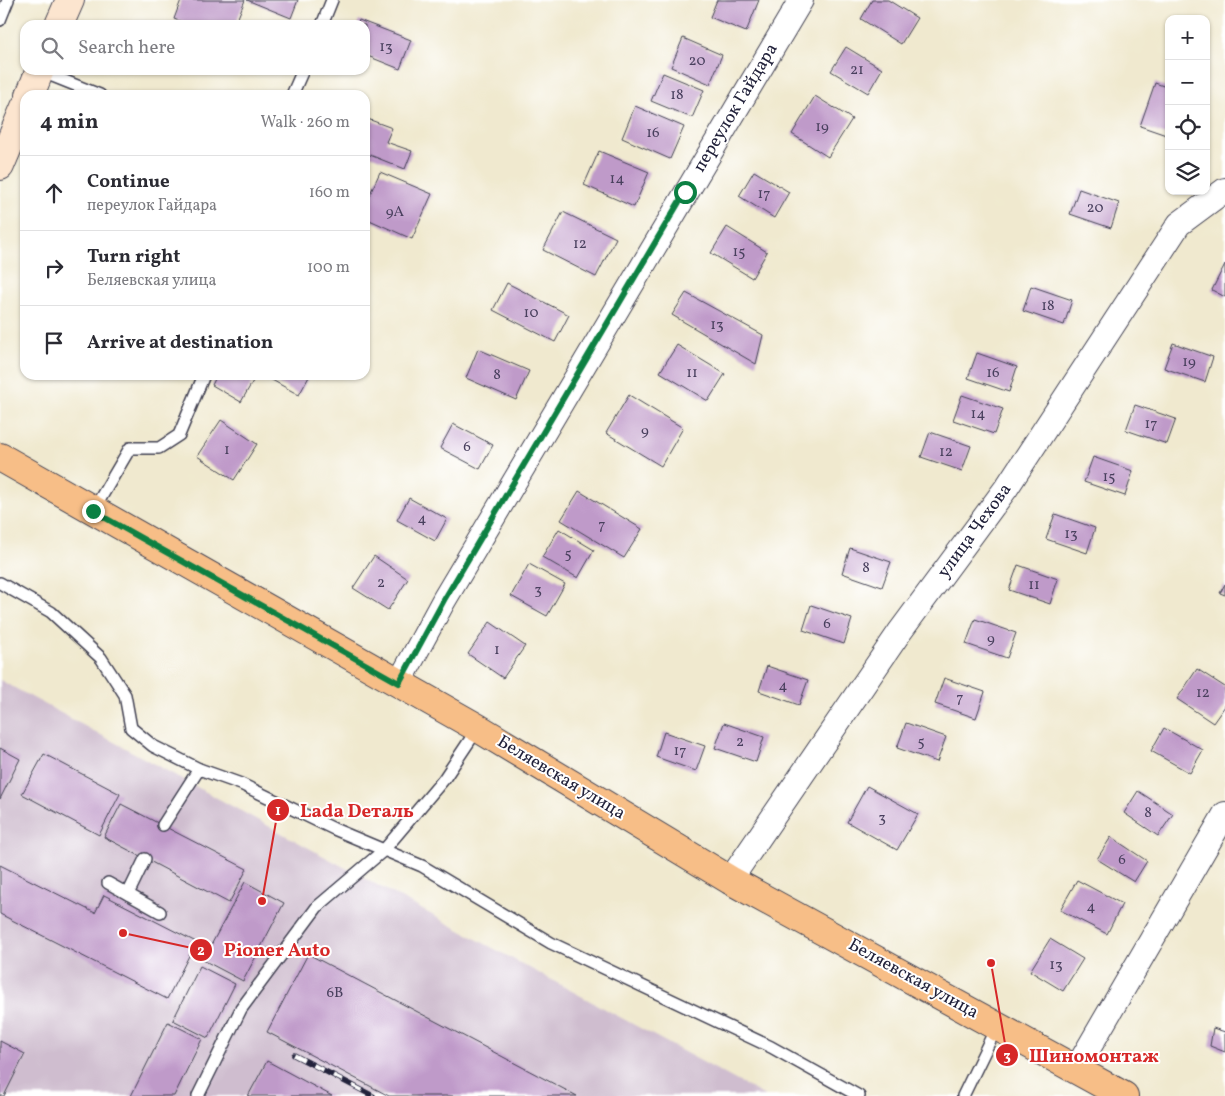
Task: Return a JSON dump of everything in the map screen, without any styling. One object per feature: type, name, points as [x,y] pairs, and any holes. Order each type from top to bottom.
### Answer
[{"type":"main road","name":"Беляевская улица","points":[[0,457],[478,728],[730,880],[1077,1068],[1124,1096]]},
{"type":"street","points":[[61,20],[70,0]]},
{"type":"street","name":"переулок Гайдара","points":[[399,683],[444,600],[801,0]]},
{"type":"street","points":[[32,90],[38,75]]},
{"type":"street","points":[[0,166],[20,119]]},
{"type":"street","name":"улица Чехова","points":[[730,880],[899,633],[1008,487],[1179,224],[1225,190]]},
{"type":"street","points":[[1077,1068],[1225,814]]},
{"type":"lane","points":[[0,20],[8,0]]},
{"type":"lane","points":[[324,20],[332,0]]},
{"type":"lane","points":[[52,75],[88,90]]},
{"type":"lane","points":[[294,90],[301,75]]},
{"type":"lane","points":[[93,511],[130,448],[160,448],[179,435],[202,380]]},
{"type":"lane","points":[[0,583],[51,612],[101,658],[126,695],[131,728],[153,746],[199,769],[242,784],[422,866],[551,943],[772,1047],[859,1096]]},
{"type":"lane","points":[[198,1096],[241,1009],[317,907],[384,850],[444,779],[478,728]]},
{"type":"lane","points":[[163,826],[199,769]]},
{"type":"lane","points":[[128,894],[145,859]]},
{"type":"lane","points":[[108,884],[160,912]]},
{"type":"lane","points":[[963,1096],[998,1026]]},
{"type":"shaded area","points":[[0,680],[765,1096],[0,1096]]},
{"type":"building","points":[[181,0],[245,0],[237,20],[174,19]]},
{"type":"building","points":[[247,0],[298,0],[291,18]]},
{"type":"building","points":[[717,0],[759,0],[746,32],[710,17]]},
{"type":"building","points":[[872,0],[888,0],[917,18],[901,44],[861,19]]},
{"type":"building","points":[[370,24],[411,40],[400,69],[370,57]]},
{"type":"building","points":[[683,38],[722,55],[710,84],[671,67]]},
{"type":"building","points":[[846,47],[882,69],[868,93],[831,71]]},
{"type":"building","points":[[663,73],[704,90],[692,118],[651,101]]},
{"type":"building","points":[[1155,83],[1165,87],[1165,135],[1140,126]]},
{"type":"building","points":[[815,96],[852,119],[828,157],[792,134]]},
{"type":"building","points":[[635,106],[684,127],[670,159],[622,138]]},
{"type":"building","points":[[370,120],[392,128],[386,142],[412,151],[405,169],[370,155]]},
{"type":"building","points":[[599,151],[649,172],[634,207],[584,185]]},
{"type":"building","points":[[754,171],[789,192],[774,218],[739,196]]},
{"type":"building","points":[[380,172],[432,194],[412,239],[370,220],[370,194]]},
{"type":"building","points":[[1079,189],[1119,203],[1111,228],[1070,214]]},
{"type":"building","points":[[563,212],[616,238],[596,277],[543,250]]},
{"type":"building","points":[[727,227],[767,252],[752,278],[711,253]]},
{"type":"building","points":[[1225,264],[1225,297],[1212,290]]},
{"type":"building","points":[[507,283],[569,315],[555,342],[493,310]]},
{"type":"building","points":[[1031,286],[1072,300],[1064,325],[1023,311]]},
{"type":"building","points":[[686,293],[763,335],[756,364],[672,315]]},
{"type":"building","points":[[1173,343],[1213,357],[1205,382],[1164,368]]},
{"type":"building","points":[[677,345],[725,374],[708,401],[660,372]]},
{"type":"building","points":[[478,349],[529,371],[516,400],[466,378]]},
{"type":"building","points":[[977,353],[1017,367],[1009,392],[968,378]]},
{"type":"building","points":[[214,380],[253,381],[241,402],[212,385]]},
{"type":"building","points":[[272,380],[307,380],[299,395]]},
{"type":"building","points":[[629,395],[683,428],[661,466],[606,433]]},
{"type":"building","points":[[962,395],[1003,409],[994,434],[953,420]]},
{"type":"building","points":[[1135,405],[1176,419],[1167,444],[1126,430]]},
{"type":"building","points":[[221,420],[257,444],[234,480],[197,456]]},
{"type":"building","points":[[453,424],[493,445],[480,469],[440,448]]},
{"type":"building","points":[[930,432],[971,446],[962,471],[921,457]]},
{"type":"building","points":[[1093,457],[1133,471],[1125,496],[1084,482]]},
{"type":"building","points":[[579,491],[642,529],[624,558],[561,520]]},
{"type":"building","points":[[409,498],[447,519],[435,541],[397,520]]},
{"type":"building","points":[[1055,514],[1095,528],[1087,553],[1046,539]]},
{"type":"building","points":[[559,529],[594,550],[578,578],[542,557]]},
{"type":"building","points":[[850,548],[891,562],[882,587],[842,573]]},
{"type":"building","points":[[374,556],[408,579],[388,610],[353,588]]},
{"type":"building","points":[[529,564],[565,584],[547,616],[511,596]]},
{"type":"building","points":[[1018,565],[1058,579],[1050,604],[1009,590]]},
{"type":"building","points":[[1225,584],[1225,595],[1220,593]]},
{"type":"building","points":[[811,605],[852,619],[844,644],[803,630]]},
{"type":"building","points":[[975,619],[1016,633],[1007,658],[966,644]]},
{"type":"building","points":[[490,622],[525,646],[503,678],[468,654]]},
{"type":"building","points":[[767,666],[808,680],[799,705],[759,691]]},
{"type":"building","points":[[1197,669],[1225,687],[1225,706],[1213,723],[1177,699]]},
{"type":"building","points":[[944,678],[985,692],[976,718],[935,704]]},
{"type":"building","points":[[724,723],[764,737],[756,762],[715,748]]},
{"type":"building","points":[[906,723],[946,737],[937,762],[897,748]]},
{"type":"building","points":[[1164,728],[1203,750],[1190,773],[1151,751]]},
{"type":"building","points":[[664,732],[705,746],[696,771],[656,757]]},
{"type":"building","points":[[0,748],[20,759],[0,799]]},
{"type":"building","points":[[44,754],[120,794],[99,835],[22,794]]},
{"type":"building","points":[[867,786],[918,814],[897,850],[847,822]]},
{"type":"building","points":[[1138,791],[1173,814],[1158,836],[1124,813]]},
{"type":"building","points":[[121,804],[247,869],[229,903],[104,837]]},
{"type":"building","points":[[1111,837],[1147,861],[1134,882],[1097,859]]},
{"type":"building","points":[[0,865],[95,913],[104,895],[196,942],[167,999],[0,914]]},
{"type":"building","points":[[1077,880],[1122,904],[1107,934],[1060,910]]},
{"type":"building","points":[[245,882],[284,903],[243,981],[203,960]]},
{"type":"building","points":[[1050,939],[1083,959],[1063,991],[1030,971]]},
{"type":"building","points":[[308,954],[577,1096],[389,1096],[267,1032]]},
{"type":"building","points":[[200,966],[235,984],[208,1038],[173,1020]]},
{"type":"building","points":[[168,1022],[202,1039],[174,1096],[131,1096]]},
{"type":"building","points":[[1213,1028],[1225,1032],[1225,1052],[1210,1046]]},
{"type":"building","points":[[0,1041],[25,1054],[4,1096],[0,1096]]},
{"type":"building","points":[[267,1061],[332,1096],[248,1096]]},
{"type":"railway","points":[[294,1055],[373,1096]]},
{"type":"place","name":"Lada Dеталь","points":[[262,901]]},
{"type":"place","name":"Pioner Auto","points":[[123,933]]},
{"type":"place","name":"Шиномонтаж","points":[[991,963]]},
{"type":"route","points":[[93,511],[399,683],[444,600],[685,192]]}]
